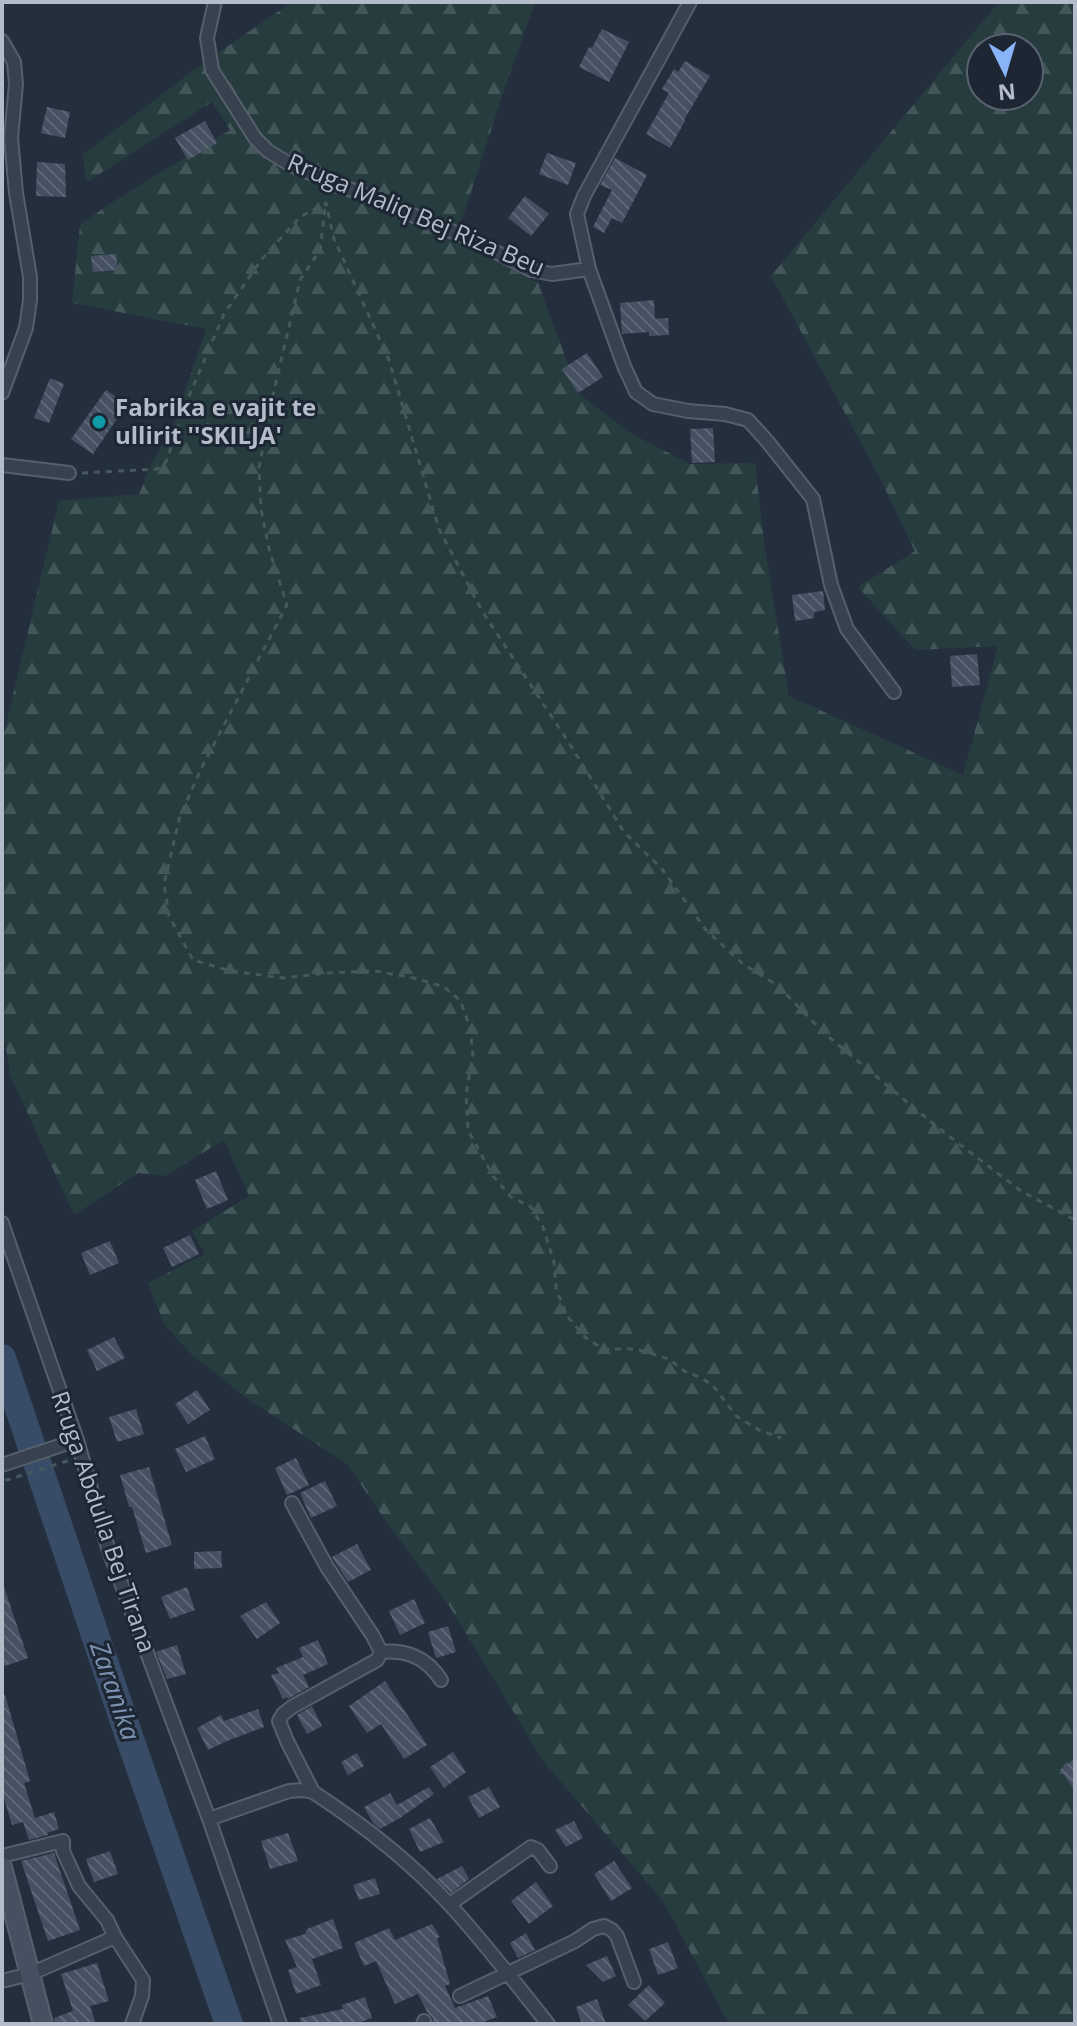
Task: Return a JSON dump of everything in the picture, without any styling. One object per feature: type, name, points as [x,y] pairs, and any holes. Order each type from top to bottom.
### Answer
[{"type":"street","name":"Rruga Maliq Bej Riza Beu","points":[[215,2],[207,38],[212,70],[255,138],[268,151],[291,165],[468,238],[531,270],[552,274],[589,269]]},
{"type":"street","points":[[690,2],[577,214],[589,269],[636,392],[653,404],[748,420],[813,499],[831,585],[847,629],[894,692]]},
{"type":"street","points":[[2,41],[14,62],[16,84],[11,138],[16,193],[30,277],[26,328],[2,393]]},
{"type":"street","points":[[2,465],[69,473]]},
{"type":"street","name":"Rruga Abdulla Bej Tirana","points":[[2,1223],[77,1440],[108,1548],[209,1819],[280,2024]]},
{"type":"street","points":[[2,1465],[77,1440]]},
{"type":"street","points":[[292,1503],[327,1567],[381,1652]]},
{"type":"street","points":[[381,1652],[396,1650],[422,1660],[433,1667],[441,1680]]},
{"type":"street","points":[[313,1792],[279,1721],[292,1707],[377,1660],[381,1652]]},
{"type":"street","points":[[209,1819],[289,1791],[313,1792],[382,1843],[450,1904],[548,2024]]},
{"type":"street","points":[[2,1856],[63,1841],[63,1851],[79,1886],[107,1920],[143,1980],[142,1996],[132,2024]]},
{"type":"street","points":[[450,1904],[531,1847],[538,1850],[550,1866]]},
{"type":"street","points":[[2,1867],[8,1914],[30,1974],[43,2024]]},
{"type":"street","points":[[460,1996],[604,1926],[617,1936],[634,1982]]},
{"type":"street","points":[[2,1981],[30,1974],[115,1937]]},
{"type":"path","points":[[332,182],[320,250],[300,280],[259,468],[261,509],[269,549],[287,605],[202,767],[180,816],[164,884],[169,916],[193,960],[231,971],[284,978],[375,971],[444,987],[460,1000],[470,1027],[473,1055],[466,1094],[468,1130],[493,1176],[511,1197],[531,1207],[543,1227],[554,1262],[556,1288],[567,1316],[586,1338],[603,1349],[636,1349],[669,1359],[715,1388],[736,1416],[759,1430],[781,1438]]},
{"type":"path","points":[[69,473],[157,469],[166,462],[186,403],[224,314],[261,260],[300,217],[326,203]]},
{"type":"path","points":[[326,203],[334,239],[389,360],[439,529],[482,611],[624,832],[662,869],[706,930],[743,964],[777,985],[824,1033],[937,1127],[1021,1191],[1075,1220]]},
{"type":"path","points":[[7,1480],[61,1462]]},
{"type":"green space","points":[[292,2],[535,2],[455,241],[538,283],[579,394],[632,434],[690,464],[755,463],[764,542],[789,696],[963,775],[998,646],[915,650],[858,587],[915,551],[880,478],[771,276],[965,43],[965,112],[1045,112],[1045,32],[974,32],[999,2],[1075,2],[1075,2024],[729,2024],[663,1901],[544,1762],[448,1604],[347,1464],[252,1402],[192,1355],[164,1324],[148,1283],[205,1254],[192,1231],[249,1196],[224,1140],[165,1176],[138,1173],[74,1215],[10,1075],[2,1020],[2,741],[59,501],[139,494],[174,424],[206,329],[72,303],[80,225],[230,130],[212,102],[87,182],[82,155],[202,64]]},
{"type":"building","points":[[602,29],[629,42],[609,82],[579,67]]},
{"type":"building","points":[[685,61],[710,76],[670,148],[646,134],[669,93],[662,89],[674,69],[678,72]]},
{"type":"building","points":[[47,107],[70,112],[65,138],[41,133]]},
{"type":"building","points":[[205,121],[217,143],[188,160],[175,138]]},
{"type":"building","points":[[547,153],[576,163],[568,185],[539,174]]},
{"type":"building","points":[[615,158],[647,175],[622,223],[612,218],[604,233],[593,227],[612,190],[600,185]]},
{"type":"building","points":[[37,162],[65,164],[66,197],[36,196]]},
{"type":"building","points":[[525,196],[549,214],[531,236],[508,218]]},
{"type":"building","points":[[116,254],[118,270],[93,272],[91,256]]},
{"type":"building","points":[[654,300],[655,319],[668,318],[669,335],[649,336],[649,332],[622,334],[620,303]]},
{"type":"building","points":[[587,353],[603,377],[578,393],[562,369]]},
{"type":"building","points":[[50,378],[64,384],[49,423],[34,418]]},
{"type":"building","name":"Fabrika e vajit te ullirit ''SKILJA'","points":[[106,390],[127,404],[93,454],[71,439]]},
{"type":"building","points":[[713,428],[715,462],[692,463],[690,429]]},
{"type":"building","points":[[823,591],[825,610],[814,612],[814,618],[795,621],[792,595]]},
{"type":"building","points":[[977,654],[980,685],[952,687],[950,656]]},
{"type":"building","points":[[216,1171],[228,1200],[207,1209],[195,1180]]},
{"type":"building","points":[[190,1235],[199,1254],[172,1267],[163,1248]]},
{"type":"building","points":[[110,1241],[119,1263],[90,1275],[81,1253]]},
{"type":"building","points":[[114,1337],[125,1358],[97,1371],[87,1350]]},
{"type":"building","points":[[197,1390],[210,1410],[188,1424],[175,1404]]},
{"type":"building","points":[[136,1409],[144,1434],[117,1442],[109,1417]]},
{"type":"building","points":[[205,1436],[215,1459],[186,1472],[175,1449]]},
{"type":"building","points":[[296,1458],[309,1485],[287,1495],[275,1468]]},
{"type":"building","points":[[149,1467],[172,1545],[146,1553],[120,1475]]},
{"type":"building","points":[[325,1481],[337,1506],[311,1518],[300,1493]]},
{"type":"building","points":[[357,1544],[371,1570],[348,1582],[332,1557]]},
{"type":"building","points":[[221,1551],[222,1568],[194,1569],[194,1552]]},
{"type":"building","points":[[187,1587],[195,1610],[170,1619],[161,1597]]},
{"type":"building","points":[[2,1588],[28,1658],[2,1667]]},
{"type":"building","points":[[414,1599],[425,1623],[400,1635],[389,1611]]},
{"type":"building","points":[[266,1602],[280,1623],[257,1639],[240,1616]]},
{"type":"building","points":[[448,1626],[456,1652],[436,1658],[428,1632]]},
{"type":"building","points":[[318,1640],[328,1664],[303,1675],[309,1687],[283,1699],[271,1675],[279,1673],[276,1668],[303,1657],[299,1648]]},
{"type":"building","points":[[177,1645],[186,1674],[167,1679],[156,1652]]},
{"type":"building","points":[[385,1681],[427,1745],[404,1759],[381,1724],[367,1733],[349,1706]]},
{"type":"building","points":[[2,1695],[5,1695],[30,1781],[24,1783],[35,1818],[54,1812],[59,1829],[29,1840],[23,1822],[12,1825],[2,1792]]},
{"type":"building","points":[[312,1706],[322,1726],[307,1734],[297,1715]]},
{"type":"building","points":[[258,1709],[264,1727],[208,1750],[197,1728],[221,1715],[224,1721]]},
{"type":"building","points":[[453,1752],[466,1772],[444,1788],[430,1767]]},
{"type":"building","points":[[357,1753],[364,1766],[348,1775],[341,1762]]},
{"type":"building","points":[[1075,1758],[1075,1790],[1060,1770]]},
{"type":"building","points":[[429,1787],[434,1794],[380,1829],[364,1807],[390,1793],[397,1805]]},
{"type":"building","points":[[489,1787],[500,1807],[479,1818],[468,1797]]},
{"type":"building","points":[[430,1818],[444,1842],[420,1852],[409,1829]]},
{"type":"building","points":[[574,1821],[583,1838],[566,1847],[555,1830]]},
{"type":"building","points":[[288,1833],[298,1861],[270,1869],[261,1841]]},
{"type":"building","points":[[110,1851],[118,1874],[94,1882],[86,1859]]},
{"type":"building","points":[[54,1853],[80,1930],[48,1941],[21,1861]]},
{"type":"building","points":[[614,1861],[632,1888],[611,1901],[594,1874]]},
{"type":"building","points":[[462,1866],[469,1879],[451,1893],[437,1879]]},
{"type":"building","points":[[375,1878],[380,1894],[359,1900],[353,1885]]},
{"type":"building","points":[[536,1882],[553,1906],[529,1924],[511,1901]]},
{"type":"building","points":[[333,1919],[343,1948],[312,1959],[321,1985],[296,1994],[288,1970],[297,1967],[285,1940],[305,1934],[307,1929]]},
{"type":"building","points":[[432,1924],[440,1937],[437,1938],[450,1984],[445,1986],[455,2008],[488,1996],[497,2017],[478,2024],[432,2024],[433,2018],[418,1994],[395,2004],[376,1961],[364,1966],[354,1943],[389,1928],[395,1940]]},
{"type":"building","points":[[526,1933],[535,1950],[518,1958],[510,1943]]},
{"type":"building","points":[[668,1942],[678,1968],[658,1975],[649,1949]]},
{"type":"building","points":[[607,1956],[616,1976],[603,1982],[586,1965]]},
{"type":"building","points":[[97,1963],[109,2001],[90,2006],[96,2024],[55,2024],[54,2018],[73,2011],[61,1974]]},
{"type":"building","points":[[649,1985],[665,2003],[645,2021],[628,2005]]},
{"type":"building","points":[[365,1997],[372,2018],[355,2024],[301,2024],[300,2018],[343,2009],[342,2005]]},
{"type":"building","points":[[597,1999],[606,2024],[582,2024],[576,2007]]},
{"type":"waterway","name":"Zaranika","points":[[2,1358],[229,2024]]},
{"type":"place","name":"Fabrika e vajit te ullirit ''SKILJA'","points":[[99,422]]}]
